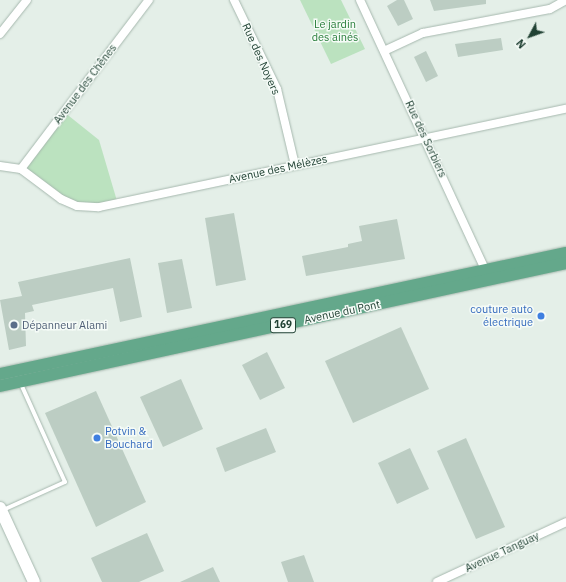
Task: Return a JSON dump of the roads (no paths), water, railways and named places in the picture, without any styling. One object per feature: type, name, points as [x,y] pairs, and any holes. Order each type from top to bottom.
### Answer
[{"type":"main road","name":"Avenue du Pont","points":[[0,386],[488,275],[566,253]]},
{"type":"main road","name":"Avenue du Pont","points":[[0,374],[488,275],[566,263]]},
{"type":"main road","points":[[1,510],[34,582]]},
{"type":"street","points":[[0,34],[27,0]]},
{"type":"street","name":"Avenue des Chênes","points":[[21,169],[149,0]]},
{"type":"street","name":"Rue des Noyers","points":[[234,0],[277,89],[295,165]]},
{"type":"street","name":"Rue des Sorbiers","points":[[360,0],[426,138],[488,275]]},
{"type":"street","points":[[384,51],[424,33],[550,9],[566,0]]},
{"type":"street","name":"Avenue des Mélèzes","points":[[0,166],[21,169],[61,199],[77,206],[99,207],[566,109]]},
{"type":"street","name":"Avenue Tanguay","points":[[437,582],[566,522]]},
{"type":"lane","points":[[1,510],[65,482],[20,382]]},
{"type":"place","name":"couture auto électrique","points":[[541,316]]},
{"type":"place","name":"Dépanneur Alami","points":[[14,325]]},
{"type":"place","name":"Potvin & Bouchard","points":[[97,438]]},
{"type":"park label","name":"Le jardin des ainés","points":[[335,31]]}]
